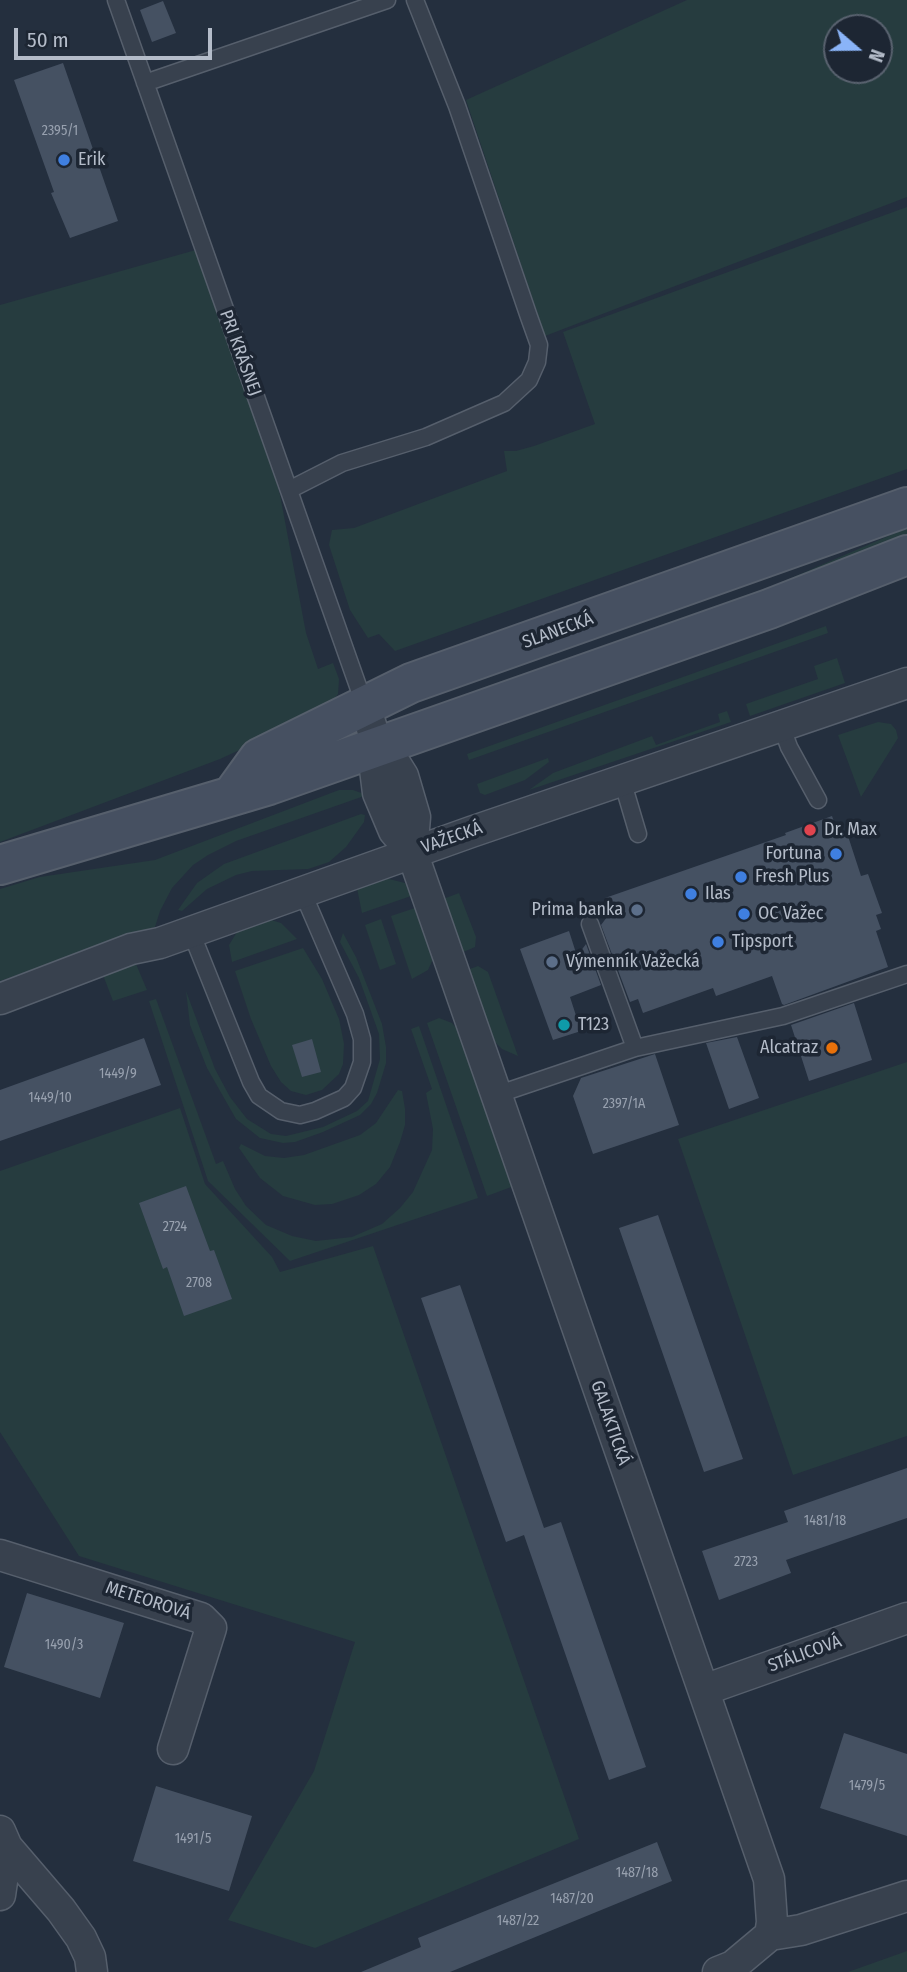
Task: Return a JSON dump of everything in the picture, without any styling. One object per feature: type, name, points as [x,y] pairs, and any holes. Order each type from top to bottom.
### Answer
[{"type":"main road","name":"SLANECKÁ","points":[[233,794],[259,758],[411,683],[907,507]]},
{"type":"main road","points":[[0,864],[269,785],[769,610],[907,555]]},
{"type":"street","name":"VAŽECKÁ","points":[[0,999],[131,948],[160,943],[412,852],[907,682]]},
{"type":"street","name":"GALAKTICKÁ","points":[[365,706],[377,748],[400,769],[412,801],[415,817],[412,852],[769,1879],[772,1922],[770,1935]]},
{"type":"street","name":"METEOROVÁ","points":[[0,1555],[201,1618],[211,1628],[173,1749]]},
{"type":"street","name":"STÁLICOVÁ","points":[[704,1690],[907,1618]]},
{"type":"street","points":[[0,1895],[3,1839]]},
{"type":"street","points":[[3,1839],[81,1938],[90,1957],[92,1972]]},
{"type":"street","points":[[718,1972],[733,1966],[770,1935],[801,1930],[907,1896]]},
{"type":"lane","name":"PRI KRÁSNEJ","points":[[116,0],[365,706]]},
{"type":"lane","points":[[145,83],[387,0]]},
{"type":"lane","points":[[289,490],[342,463],[426,437],[504,403],[529,380],[537,362],[538,345],[529,317],[457,106],[415,0]]},
{"type":"lane","points":[[781,725],[789,747],[818,800]]},
{"type":"lane","points":[[622,780],[638,834]]},
{"type":"lane","points":[[191,932],[259,1096],[281,1111],[300,1115],[332,1105],[344,1098],[353,1088],[362,1062],[362,1039],[350,1002],[302,891]]},
{"type":"lane","points":[[590,924],[635,1048]]},
{"type":"lane","points":[[496,1095],[635,1048],[783,1016],[907,974]]},
{"type":"green space","points":[[687,0],[907,0],[907,197],[545,336],[466,100]]},
{"type":"green space","points":[[907,207],[907,469],[395,651],[379,634],[368,638],[350,610],[329,545],[332,530],[354,528],[507,471],[504,451],[534,446],[595,424],[563,332]]},
{"type":"green space","points":[[203,248],[246,371],[280,495],[306,633],[318,669],[333,663],[339,679],[338,694],[326,710],[220,759],[0,842],[0,305]]},
{"type":"green space","points":[[907,528],[907,539],[450,707],[448,701],[775,585]]},
{"type":"green space","points":[[826,626],[828,633],[469,760],[467,754]]},
{"type":"green space","points":[[837,658],[845,683],[750,716],[746,704],[818,679],[814,666]]},
{"type":"green space","points":[[727,711],[731,722],[529,790],[553,773],[652,736],[656,745],[720,722],[718,714]]},
{"type":"green space","points":[[878,722],[891,724],[898,738],[861,797],[838,735]]},
{"type":"green space","points":[[548,758],[549,762],[525,780],[485,795],[480,793],[477,784]]},
{"type":"green space","points":[[339,790],[353,790],[367,795],[236,841],[208,855],[193,865],[172,888],[155,927],[0,981],[0,889],[40,877],[155,860]]},
{"type":"green space","points":[[361,814],[365,815],[364,822],[346,847],[329,862],[308,869],[252,871],[236,875],[207,889],[182,911],[178,910],[197,883],[224,864]]},
{"type":"green space","points":[[385,878],[405,883],[411,896],[362,913],[357,888]]},
{"type":"green space","points":[[459,893],[476,937],[475,947],[461,953],[443,899]]},
{"type":"green space","points":[[415,908],[433,959],[428,970],[412,979],[391,916]]},
{"type":"green space","points":[[381,919],[396,964],[380,970],[365,925]]},
{"type":"green space","points":[[271,920],[281,923],[297,939],[232,962],[229,945],[237,932]]},
{"type":"green space","points":[[343,933],[356,957],[382,1024],[386,1063],[377,1093],[360,1115],[323,1132],[295,1142],[283,1143],[260,1138],[236,1119],[207,1068],[190,1025],[186,991],[215,1069],[230,1097],[247,1119],[271,1134],[286,1136],[323,1127],[357,1111],[368,1101],[380,1059],[379,1034],[359,978],[340,942]]},
{"type":"green space","points":[[303,948],[322,979],[339,1019],[344,1044],[343,1064],[339,1074],[322,1090],[306,1095],[291,1091],[281,1082],[271,1066],[235,971]]},
{"type":"green space","points":[[136,964],[147,990],[113,1001],[103,975]]},
{"type":"green space","points":[[478,966],[488,972],[518,1056],[502,1049],[491,1038],[467,970]]},
{"type":"green space","points":[[156,999],[216,1164],[223,1161],[246,1206],[266,1225],[292,1236],[316,1241],[352,1237],[382,1224],[413,1192],[432,1150],[433,1129],[426,1093],[432,1089],[411,1029],[419,1026],[478,1198],[290,1261],[208,1181],[149,1001]]},
{"type":"green space","points":[[439,1018],[452,1023],[459,1031],[514,1186],[487,1196],[427,1023]]},
{"type":"green space","points":[[907,1062],[907,1436],[793,1475],[678,1139]]},
{"type":"green space","points":[[398,1090],[402,1091],[405,1109],[405,1125],[400,1142],[390,1167],[376,1184],[359,1195],[332,1204],[315,1205],[283,1196],[260,1178],[239,1148],[241,1144],[265,1156],[284,1158],[304,1155],[360,1135],[376,1123]]},
{"type":"green space","points":[[180,1108],[205,1184],[272,1257],[280,1272],[373,1246],[579,1839],[315,1948],[228,1920],[314,1771],[355,1642],[79,1556],[0,1432],[0,1171]]},
{"type":"green space","points":[[907,1951],[907,1972],[848,1972]]},
{"type":"building","points":[[163,1],[176,33],[152,42],[140,10]]},
{"type":"building","points":[[63,63],[118,221],[70,238],[51,193],[54,192],[14,80]]},
{"type":"building","name":"OC Važec","points":[[832,816],[839,836],[847,833],[861,876],[868,874],[882,913],[876,915],[881,929],[876,931],[888,967],[784,1005],[772,976],[716,996],[713,988],[643,1013],[638,999],[630,1002],[601,925],[610,913],[605,898],[786,835],[785,833]]},
{"type":"building","name":"Výmenník Važecká","points":[[569,931],[577,956],[586,944],[601,985],[570,997],[581,1031],[553,1040],[520,949]]},
{"type":"building","points":[[854,1003],[872,1060],[809,1081],[791,1025]]},
{"type":"building","points":[[737,1037],[759,1098],[729,1109],[706,1043]]},
{"type":"building","points":[[144,1038],[161,1085],[0,1141],[0,1090]]},
{"type":"building","points":[[312,1039],[321,1072],[302,1077],[292,1045]]},
{"type":"building","points":[[655,1054],[679,1125],[593,1154],[573,1096],[581,1078]]},
{"type":"building","points":[[186,1186],[210,1251],[214,1250],[232,1299],[184,1316],[167,1267],[163,1269],[139,1203]]},
{"type":"building","points":[[658,1215],[743,1459],[704,1472],[619,1228]]},
{"type":"building","points":[[460,1285],[544,1528],[561,1522],[646,1767],[609,1780],[524,1535],[506,1542],[421,1298]]},
{"type":"building","points":[[907,1468],[907,1518],[786,1560],[791,1573],[719,1600],[702,1551],[788,1522],[784,1511]]},
{"type":"building","points":[[27,1593],[124,1623],[100,1698],[4,1667]]},
{"type":"building","points":[[844,1733],[907,1754],[907,1836],[820,1808]]},
{"type":"building","points":[[156,1786],[252,1816],[229,1891],[133,1861]]},
{"type":"building","points":[[657,1842],[672,1881],[450,1972],[361,1972],[421,1947],[418,1938]]},
{"type":"place","name":"Erik","points":[[64,160]]},
{"type":"place","name":"Dr. Max","points":[[810,830]]},
{"type":"place","name":"Fortuna","points":[[836,854]]},
{"type":"place","name":"Fresh Plus","points":[[741,877]]},
{"type":"place","name":"Ilas","points":[[691,894]]},
{"type":"place","name":"Prima banka","points":[[637,910]]},
{"type":"place","name":"OC Važec","points":[[744,914]]},
{"type":"place","name":"Tipsport","points":[[718,942]]},
{"type":"place","name":"Výmenník Važecká","points":[[552,962]]},
{"type":"place","name":"T123","points":[[564,1025]]},
{"type":"place","name":"Alcatraz","points":[[832,1048]]}]
